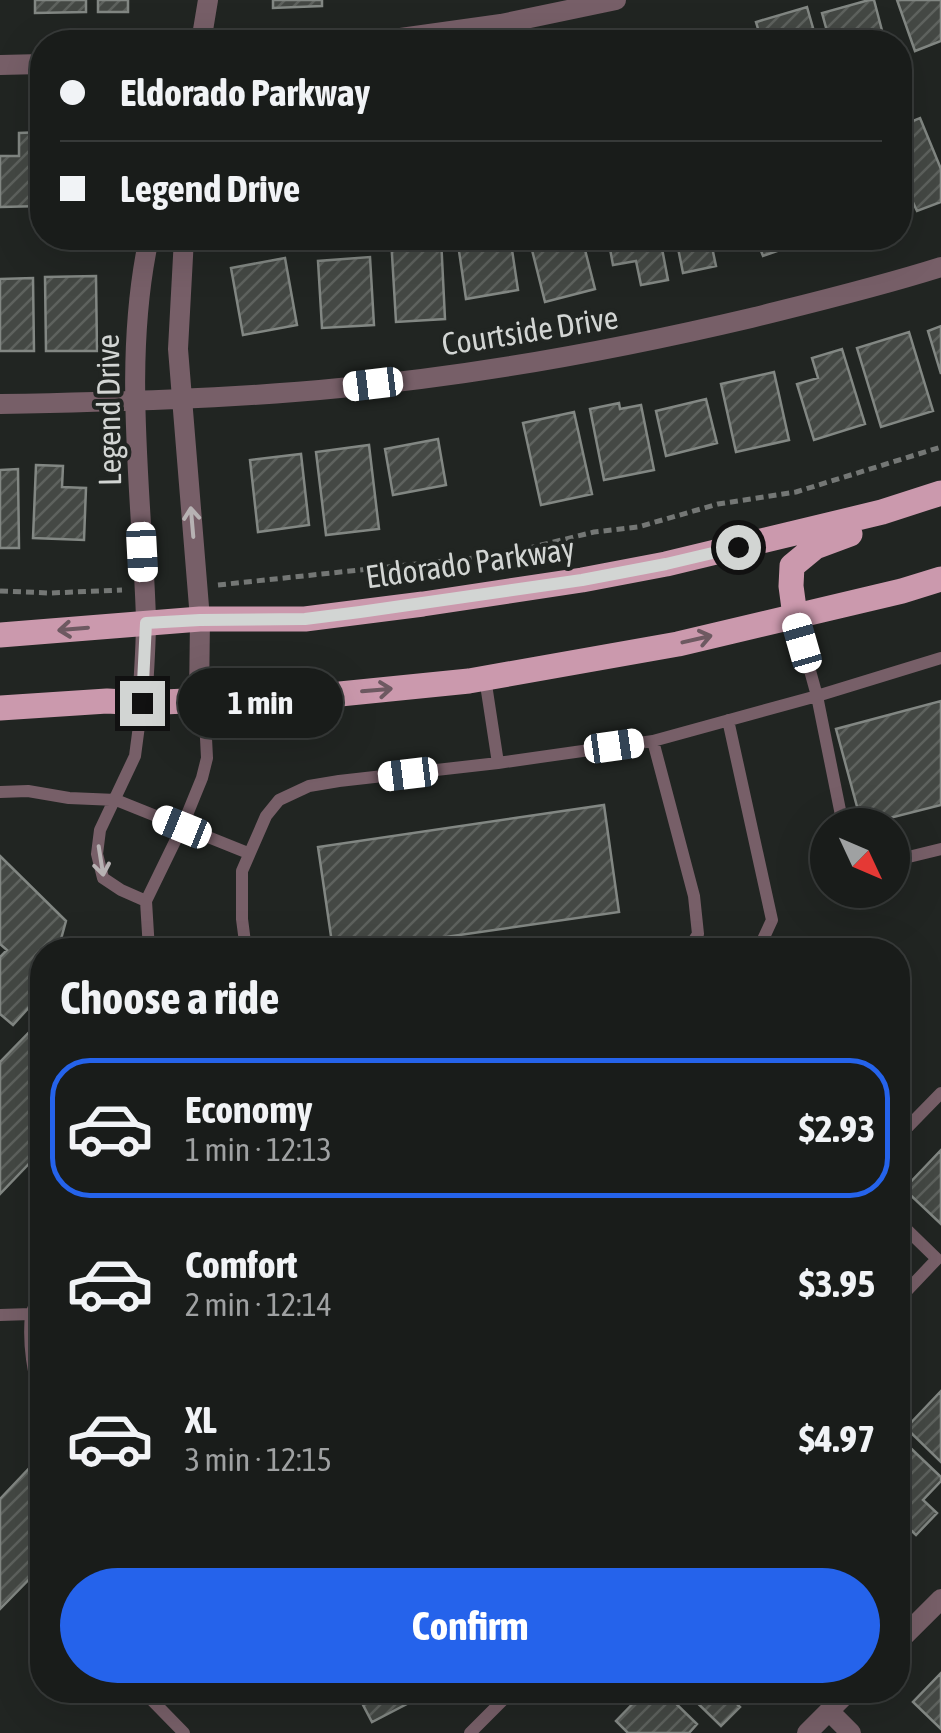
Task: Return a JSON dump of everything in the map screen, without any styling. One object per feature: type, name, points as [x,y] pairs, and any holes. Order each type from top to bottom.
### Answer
[{"type":"main road","name":"Eldorado Parkway","points":[[0,635],[200,620],[305,619],[423,604],[666,564],[941,494]]},
{"type":"main road","points":[[795,616],[792,566],[815,547],[941,506]]},
{"type":"main road","points":[[0,708],[340,694],[485,678],[678,644],[941,579]]},
{"type":"street","points":[[203,30],[208,0]]},
{"type":"street","points":[[458,30],[501,24],[578,4],[616,0]]},
{"type":"street","points":[[0,65],[30,64]]},
{"type":"street","name":"Legend Drive","points":[[142,703],[146,623],[135,402],[138,312],[147,250]]},
{"type":"street","points":[[183,250],[178,349],[200,620],[199,700]]},
{"type":"street","name":"Courtside Drive","points":[[0,404],[135,402],[340,388],[504,368],[664,338],[878,288],[941,267]]},
{"type":"street","points":[[910,1630],[941,1599]]},
{"type":"street","points":[[807,1733],[837,1703]]},
{"type":"street","points":[[828,1712],[851,1733]]},
{"type":"lane","points":[[795,616],[817,696],[840,808]]},
{"type":"lane","points":[[244,938],[242,871],[248,854],[266,816],[279,800],[309,786],[653,741],[941,658]]},
{"type":"lane","points":[[485,678],[498,762]]},
{"type":"lane","points":[[149,938],[146,902],[182,827],[207,758],[199,700]]},
{"type":"lane","points":[[142,703],[135,756],[100,830],[97,854],[103,878],[146,902]]},
{"type":"lane","points":[[728,720],[772,920],[764,938]]},
{"type":"lane","points":[[653,741],[694,896],[697,938]]},
{"type":"lane","points":[[0,792],[116,800],[248,854]]},
{"type":"lane","points":[[910,857],[941,849]]},
{"type":"lane","points":[[910,1125],[941,1093]]},
{"type":"lane","points":[[910,1233],[937,1260],[910,1288]]},
{"type":"lane","points":[[0,1315],[30,1314],[30,1357]]},
{"type":"lane","points":[[155,1703],[184,1733]]},
{"type":"lane","points":[[470,1733],[500,1703]]},
{"type":"path","points":[[197,588],[501,555],[594,532],[638,527],[718,504],[796,492],[941,446]]},
{"type":"path","points":[[0,591],[144,590]]},
{"type":"building","points":[[35,0],[86,0],[86,12],[35,13]]},
{"type":"building","points":[[98,0],[128,0],[128,12],[98,12]]},
{"type":"building","points":[[273,0],[322,0],[322,6],[273,8]]},
{"type":"building","points":[[874,0],[882,30],[827,30],[822,13]]},
{"type":"building","points":[[897,0],[941,0],[941,41],[915,51],[912,30],[908,30]]},
{"type":"building","points":[[807,7],[814,30],[758,30],[756,22]]},
{"type":"building","points":[[920,118],[941,169],[941,202],[917,211],[912,200],[912,121]]},
{"type":"building","points":[[19,133],[30,133],[30,206],[0,207],[0,156],[19,156]]},
{"type":"building","points":[[392,250],[442,250],[445,319],[396,322]]},
{"type":"building","points":[[512,250],[518,290],[466,299],[459,251]]},
{"type":"building","points":[[532,250],[585,250],[595,289],[545,302]]},
{"type":"building","points":[[610,250],[662,250],[668,280],[641,285],[636,261],[613,265]]},
{"type":"building","points":[[678,250],[713,250],[716,266],[683,273]]},
{"type":"building","points":[[370,257],[374,325],[322,328],[318,261]]},
{"type":"building","points":[[285,258],[297,325],[243,335],[231,268]]},
{"type":"building","points":[[96,276],[97,351],[46,351],[45,277]]},
{"type":"building","points":[[33,278],[34,351],[0,351],[0,279]]},
{"type":"building","points":[[941,326],[941,374],[928,331]]},
{"type":"building","points":[[909,332],[933,411],[881,427],[857,348]]},
{"type":"building","points":[[842,349],[865,424],[814,440],[797,384],[818,378],[812,358]]},
{"type":"building","points":[[774,372],[789,440],[736,452],[721,384]]},
{"type":"building","points":[[706,399],[717,443],[666,456],[656,411]]},
{"type":"building","points":[[619,403],[620,409],[641,405],[654,470],[604,480],[590,409]]},
{"type":"building","points":[[574,412],[592,494],[541,505],[523,423]]},
{"type":"building","points":[[438,439],[446,485],[393,495],[385,449]]},
{"type":"building","points":[[369,445],[379,529],[326,535],[316,452]]},
{"type":"building","points":[[301,454],[309,525],[258,532],[250,460]]},
{"type":"building","points":[[36,465],[63,466],[62,487],[86,488],[84,540],[33,538]]},
{"type":"building","points":[[18,469],[19,548],[0,548],[0,470]]},
{"type":"building","points":[[941,701],[941,805],[910,813],[910,808],[857,808],[836,729]]},
{"type":"building","points":[[604,805],[619,912],[438,938],[331,938],[318,847]]},
{"type":"building","points":[[0,856],[66,921],[61,938],[30,938],[30,1006],[13,1025],[0,1014],[0,957],[7,950],[0,944]]},
{"type":"building","points":[[30,1031],[30,1163],[0,1194],[0,1062]]},
{"type":"building","points":[[941,1150],[941,1224],[910,1195],[910,1183]]},
{"type":"building","points":[[941,1391],[941,1462],[910,1432],[910,1424]]},
{"type":"building","points":[[910,1448],[941,1477],[923,1500],[937,1513],[916,1535],[910,1529]]},
{"type":"building","points":[[30,1467],[30,1578],[0,1609],[0,1499]]},
{"type":"building","points":[[941,1673],[941,1729],[913,1702]]},
{"type":"building","points":[[362,1703],[409,1703],[372,1722]]},
{"type":"building","points":[[633,1703],[675,1703],[697,1724],[689,1733],[628,1733],[616,1721]]},
{"type":"building","points":[[697,1703],[736,1703],[740,1707],[721,1726]]},
{"type":"route","points":[[142,703],[146,623],[305,619],[423,604],[582,580],[738,547]]}]
